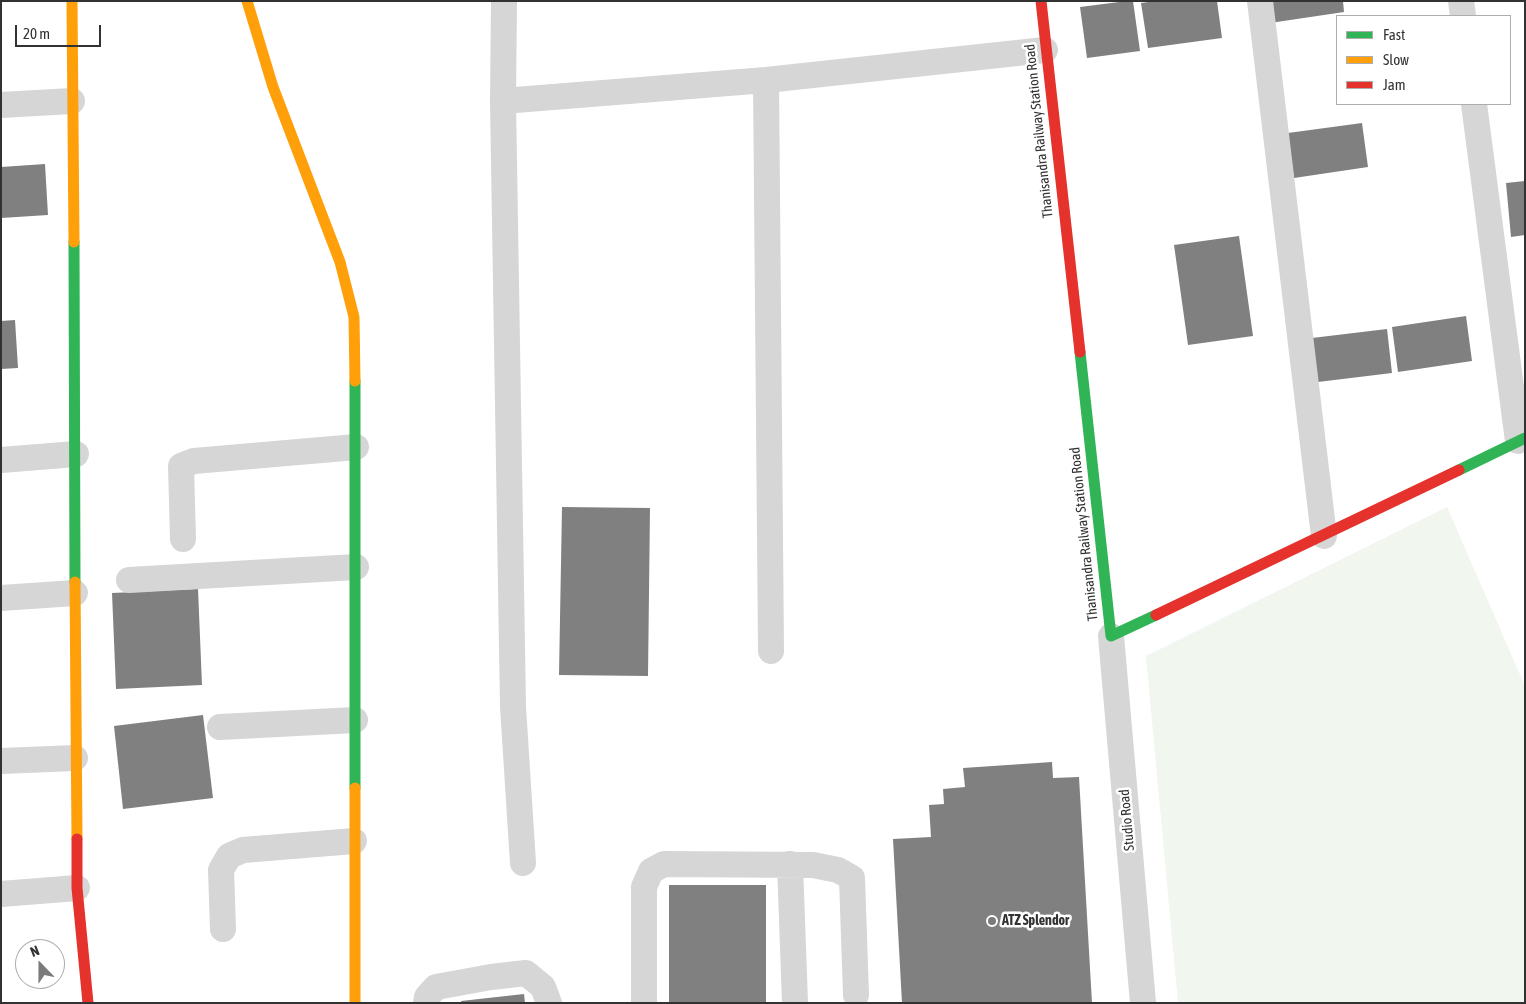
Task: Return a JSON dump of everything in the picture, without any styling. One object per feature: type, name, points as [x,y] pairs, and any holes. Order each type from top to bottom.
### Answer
[{"type":"street","points":[[72,1],[77,888],[88,1003]]},
{"type":"street","points":[[247,1],[273,88],[340,262],[354,317],[356,447],[355,1003]]},
{"type":"street","points":[[504,1],[503,102],[513,707],[523,863]]},
{"type":"street","name":"Thanisandra Railway Station Road","points":[[1041,1],[1111,636],[1324,536],[1521,440]]},
{"type":"street","points":[[1260,1],[1324,536]]},
{"type":"street","points":[[1461,1],[1463,15]]},
{"type":"street","points":[[503,102],[766,80],[1045,50]]},
{"type":"street","points":[[766,80],[771,651]]},
{"type":"street","points":[[1,105],[72,101]]},
{"type":"street","points":[[1474,105],[1521,440]]},
{"type":"street","points":[[183,539],[181,466],[194,461],[356,447]]},
{"type":"street","points":[[1,460],[76,454]]},
{"type":"street","points":[[129,580],[356,567]]},
{"type":"street","points":[[1,598],[75,593]]},
{"type":"street","name":"Studio Road","points":[[1111,636],[1143,1003]]},
{"type":"street","points":[[220,727],[355,720]]},
{"type":"street","points":[[1,761],[75,758]]},
{"type":"street","points":[[223,929],[221,870],[229,856],[243,850],[354,841]]},
{"type":"street","points":[[644,1003],[644,887],[651,871],[664,864],[813,864],[838,870],[852,878],[847,993]]},
{"type":"street","points":[[790,864],[796,1003]]},
{"type":"street","points":[[1,894],[77,888]]},
{"type":"street","points":[[426,1003],[427,997],[436,987],[490,977],[526,973],[544,987],[549,1003]]},
{"type":"shaded area","points":[[1447,507],[1525,686],[1525,1003],[1178,1003],[1146,656]]},
{"type":"building","points":[[1133,1],[1140,51],[1087,58],[1080,7]]},
{"type":"building","points":[[1156,1],[1217,1],[1222,38],[1148,48],[1141,3]]},
{"type":"building","points":[[1267,1],[1343,1],[1344,12],[1270,23]]},
{"type":"building","points":[[1362,123],[1368,167],[1294,178],[1288,133]]},
{"type":"building","points":[[45,164],[48,215],[1,218],[1,167]]},
{"type":"building","points":[[1525,181],[1525,235],[1511,237],[1506,183]]},
{"type":"building","points":[[1239,236],[1253,336],[1188,345],[1174,245]]},
{"type":"building","points":[[1466,316],[1472,361],[1398,372],[1392,327]]},
{"type":"building","points":[[15,320],[18,368],[1,369],[1,321]]},
{"type":"building","points":[[1387,329],[1392,373],[1318,382],[1312,338]]},
{"type":"building","points":[[562,507],[650,508],[648,676],[559,675]]},
{"type":"building","points":[[198,589],[202,685],[116,689],[112,593]]},
{"type":"building","points":[[203,715],[213,798],[123,809],[114,726]]},
{"type":"building","name":"ATZ Splendor","points":[[1052,762],[1053,778],[1079,777],[1092,1003],[902,1003],[893,839],[931,837],[929,805],[944,804],[943,789],[965,787],[963,768]]},
{"type":"building","points":[[669,885],[766,885],[766,1003],[669,1003]]},
{"type":"building","points":[[524,994],[525,1003],[461,1003],[461,1001]]},
{"type":"traffic: fast","points":[[74,242],[75,582]]},
{"type":"traffic: fast","points":[[1080,352],[1111,636],[1156,615]]},
{"type":"traffic: fast","points":[[355,381],[355,788]]},
{"type":"traffic: fast","points":[[1459,470],[1525,438]]},
{"type":"traffic: slow","points":[[72,1],[74,242]]},
{"type":"traffic: slow","points":[[247,1],[273,87],[340,262],[354,317],[355,381]]},
{"type":"traffic: slow","points":[[75,582],[77,839]]},
{"type":"traffic: slow","points":[[355,788],[355,1003]]},
{"type":"traffic: jam","points":[[1041,1],[1080,352]]},
{"type":"traffic: jam","points":[[1156,615],[1459,470]]},
{"type":"traffic: jam","points":[[77,839],[77,888],[88,1003]]},
{"type":"place","name":"ATZ Splendor","points":[[992,921]]}]
